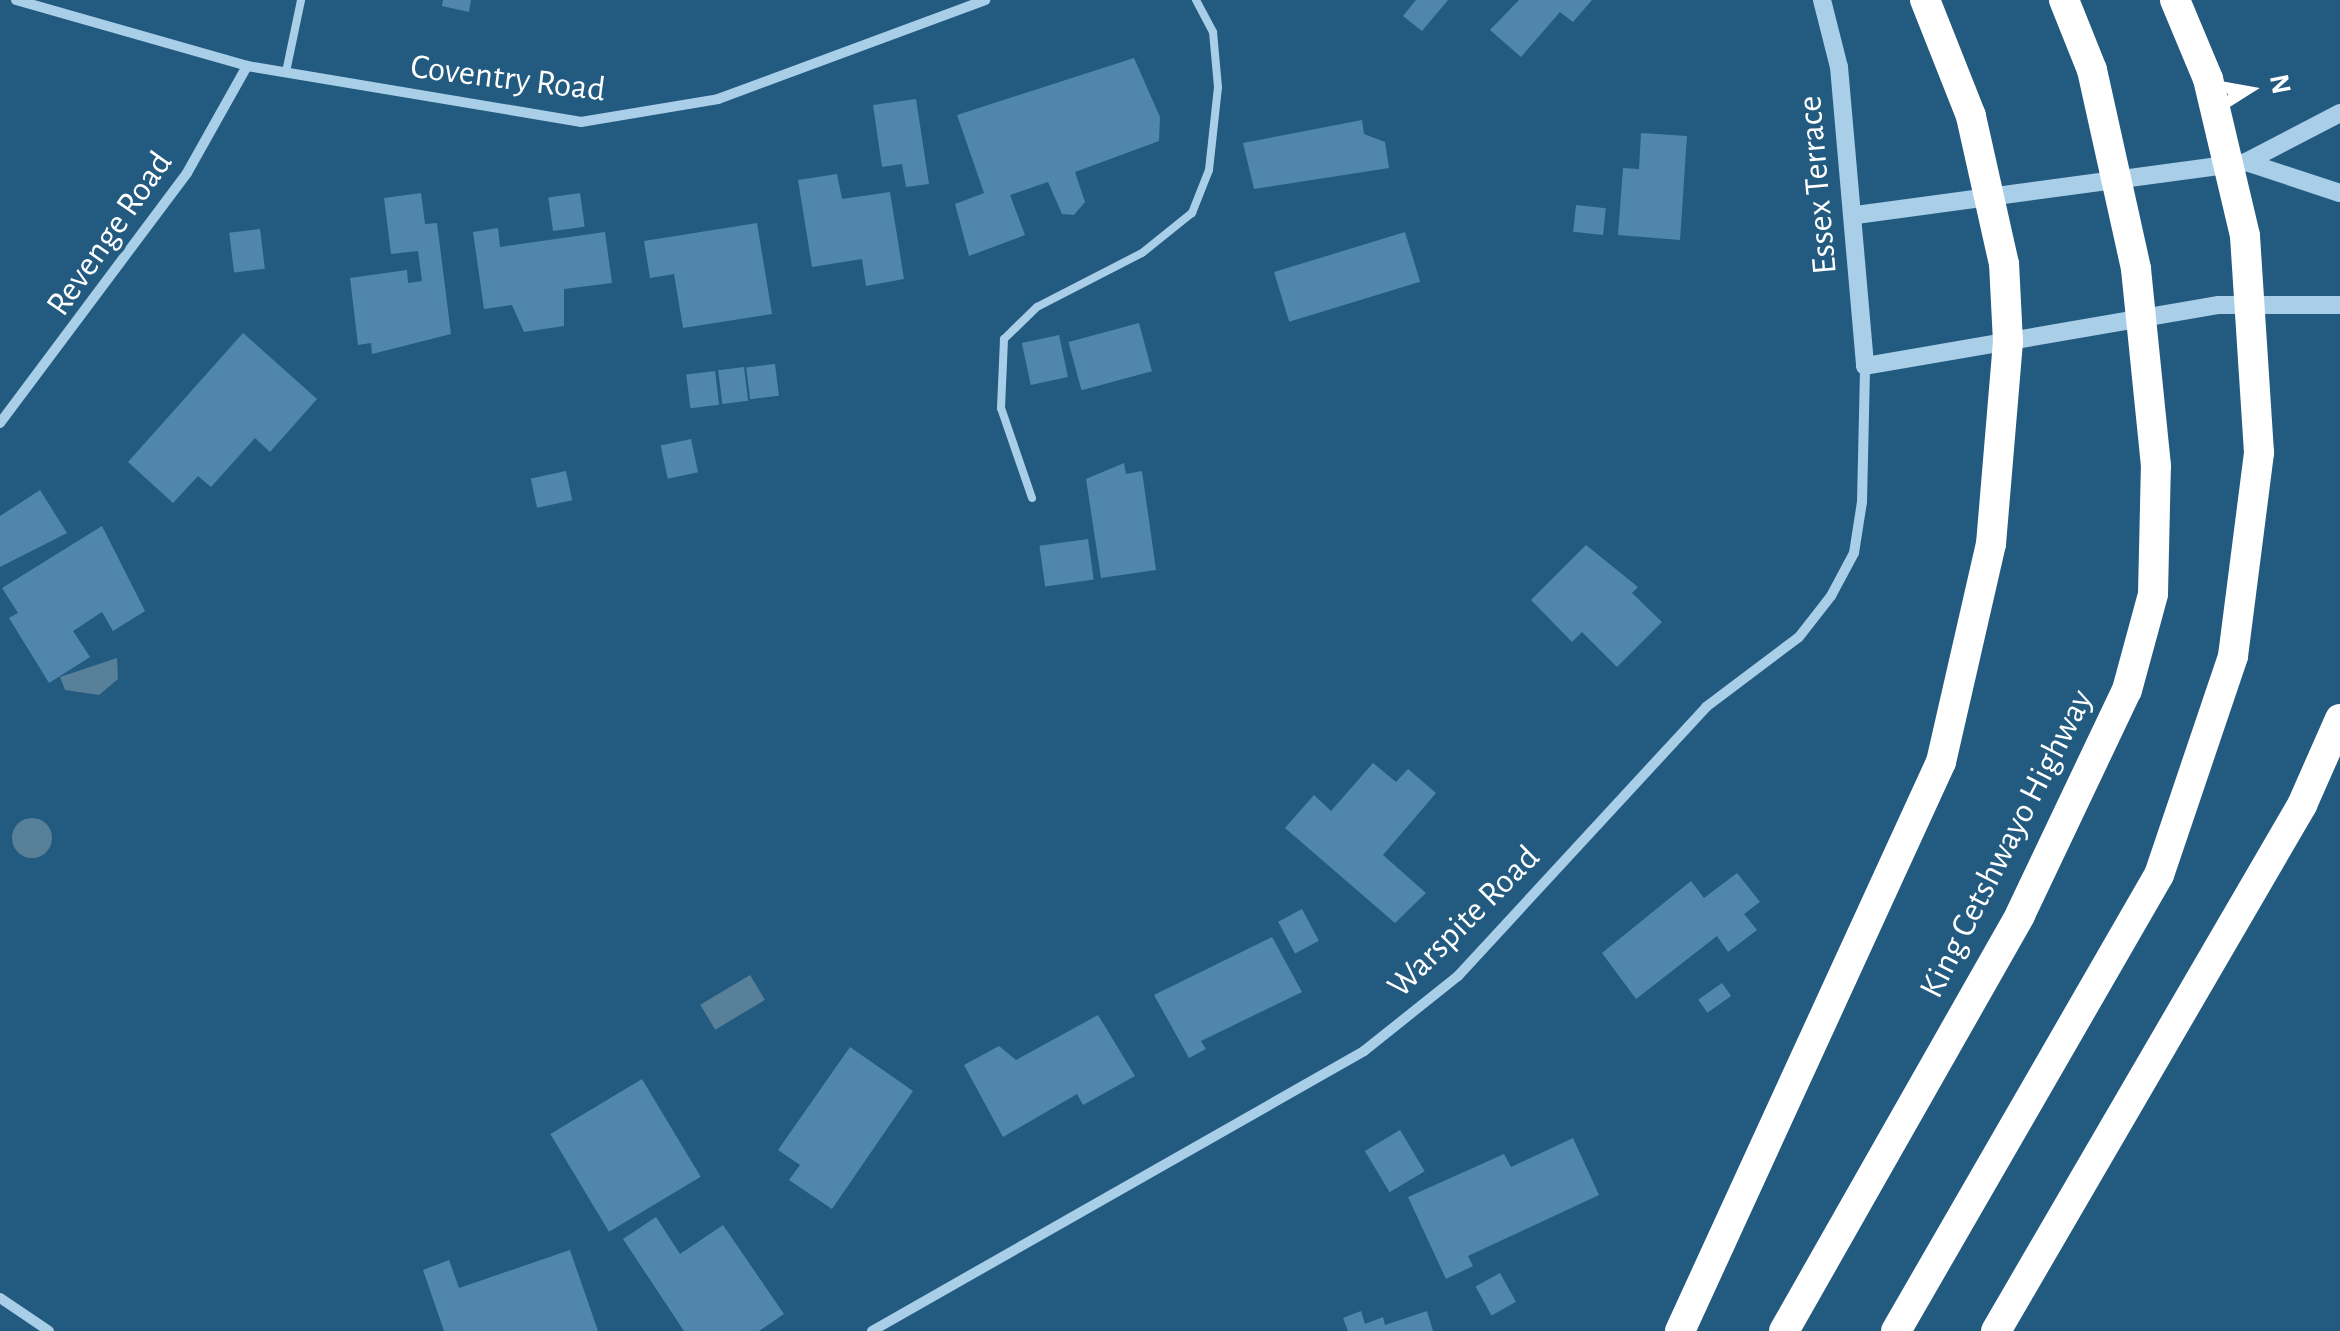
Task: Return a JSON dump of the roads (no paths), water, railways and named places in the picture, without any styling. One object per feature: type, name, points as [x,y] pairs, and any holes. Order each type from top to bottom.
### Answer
[{"type":"highway","points":[[1680,1331],[1941,762],[1990,544],[2008,342],[1991,194],[1925,0]]},
{"type":"highway","name":"King Cetshwayo Highway","points":[[1784,1331],[2020,915],[2127,690],[2152,594],[2156,466],[2136,269],[2092,70],[2064,0]]},
{"type":"highway","points":[[1896,1331],[2159,875],[2233,656],[2259,453],[2245,236],[2208,79],[2174,0]]},
{"type":"highway","points":[[1996,1331],[2302,805],[2340,719]]},
{"type":"street","name":"Coventry Road","points":[[16,0],[247,66],[530,116],[626,121],[718,98],[984,0]]},
{"type":"street","name":"Essex Terrace","points":[[1822,0],[1856,215],[1865,366]]},
{"type":"street","name":"Revenge Road","points":[[0,423],[188,173],[247,66]]},
{"type":"street","points":[[1856,215],[2246,162],[2340,113]]},
{"type":"street","points":[[2246,162],[2340,193]]},
{"type":"street","points":[[1865,366],[2219,305],[2340,306]]},
{"type":"street","name":"Warspite Road","points":[[872,1331],[1364,1051],[1458,976],[1706,707],[1799,637],[1831,596],[1854,553],[1862,502],[1865,366]]},
{"type":"street","points":[[0,1298],[49,1331]]},
{"type":"lane","points":[[286,72],[301,0]]},
{"type":"lane","points":[[1032,498],[1006,435],[1004,339],[1037,307],[1142,253],[1192,213],[1209,170],[1218,87],[1212,32],[1196,0]]},
{"type":"water","points":[[117,658],[118,679],[99,695],[65,690],[60,677]]},
{"type":"water","points":[[32,818],[46,824],[52,838],[46,852],[32,858],[18,852],[12,838],[18,824]]},
{"type":"water","points":[[750,975],[765,1000],[715,1030],[700,1005]]}]
